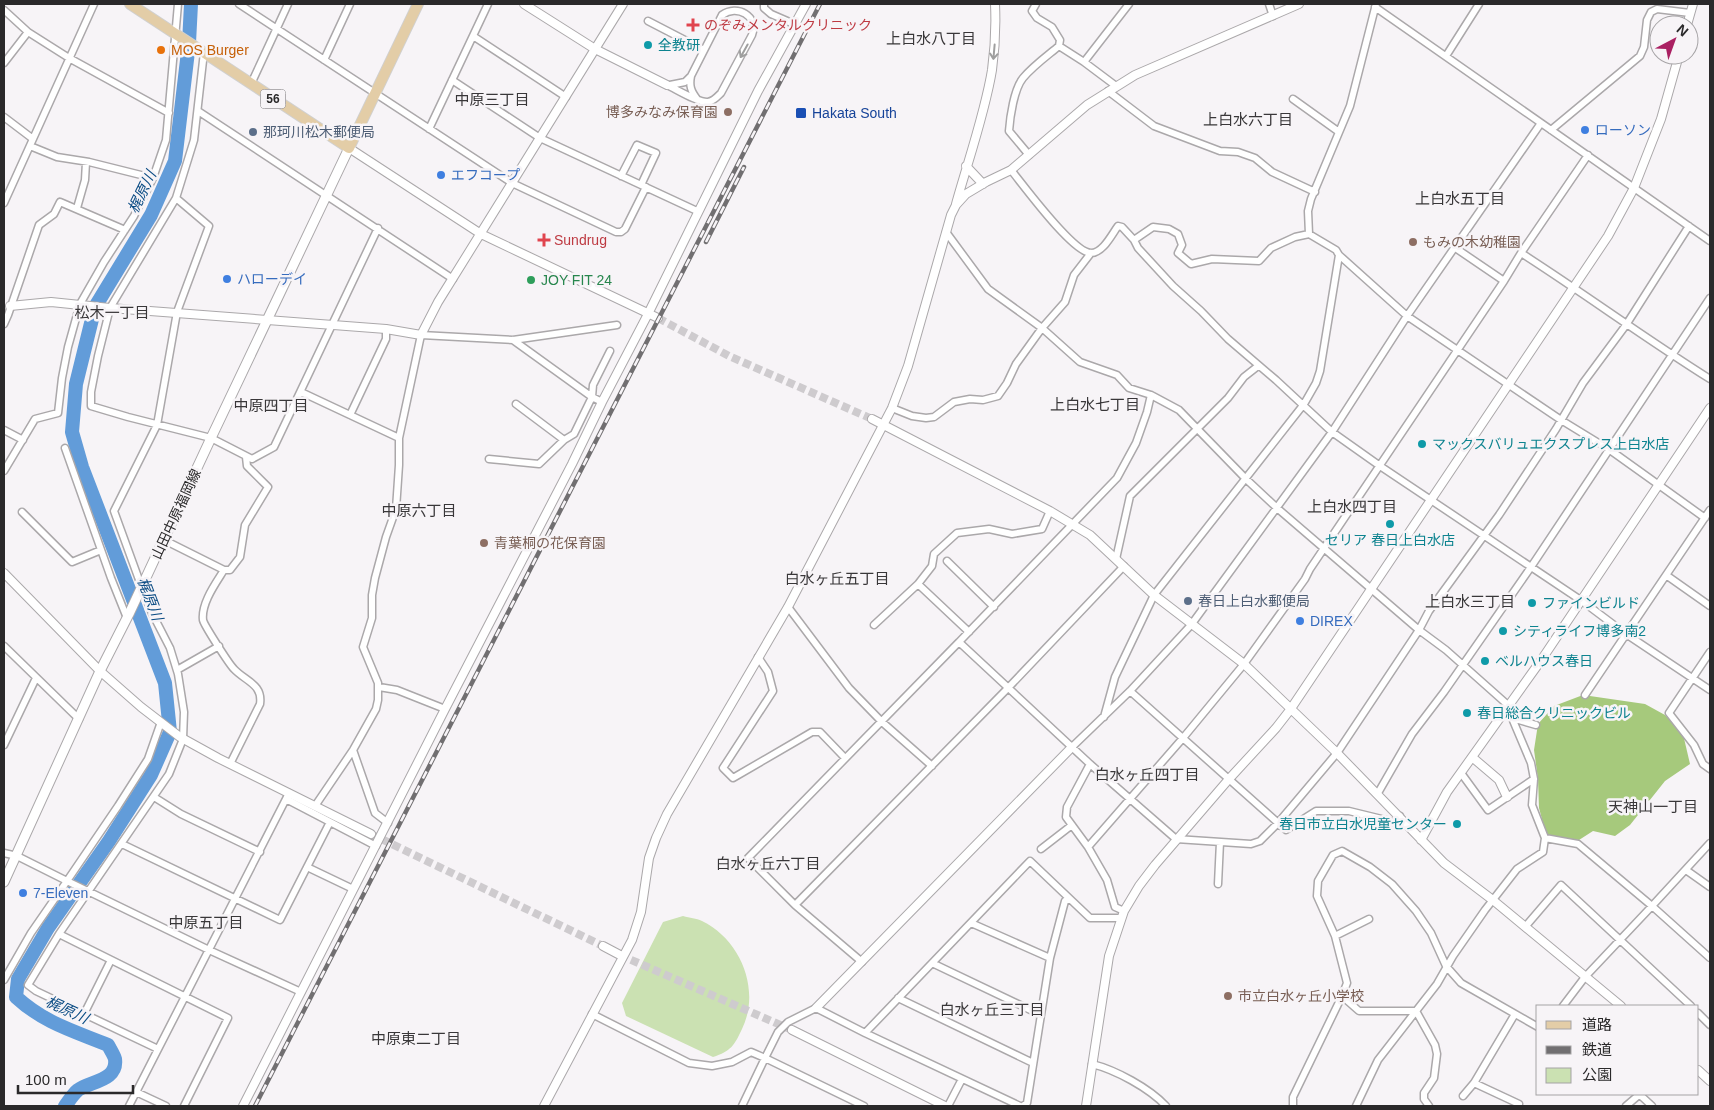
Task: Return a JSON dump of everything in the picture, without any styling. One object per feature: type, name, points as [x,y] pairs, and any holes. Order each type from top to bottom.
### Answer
[{"type":"main road","name":"56","points":[[130,4],[349,148]]},
{"type":"main road","points":[[349,148],[418,4]]},
{"type":"main road","name":"山田中原福岡線","points":[[4,882],[100,671],[128,616],[349,148]]},
{"type":"street","points":[[4,203],[7,188],[30,146],[94,4]]},
{"type":"street","points":[[4,471],[35,418],[58,413],[68,346],[80,304],[90,284],[134,216],[153,178],[166,140],[177,34],[178,4]]},
{"type":"street","points":[[239,4],[512,183],[616,232],[621,232],[625,229],[656,153],[637,145],[621,176]]},
{"type":"street","points":[[251,84],[288,4]]},
{"type":"street","points":[[324,60],[350,4]]},
{"type":"street","points":[[429,129],[488,4]]},
{"type":"street","points":[[524,4],[595,50],[697,99],[707,102],[715,100],[721,93],[752,35],[755,28],[753,20],[735,10],[728,11],[722,15],[691,76],[689,85],[697,99]]},
{"type":"street","points":[[315,806],[374,716],[378,700],[379,687],[363,647],[371,627],[375,578],[396,509],[399,438],[421,335],[453,279],[622,4]]},
{"type":"street","points":[[764,4],[764,8],[771,14],[794,24]]},
{"type":"street","points":[[243,1106],[572,464],[648,314],[697,211],[806,4]]},
{"type":"street","points":[[544,1106],[632,940],[641,912],[650,858],[656,838],[667,814],[788,607],[892,408],[908,366],[986,96],[992,69],[995,4]]},
{"type":"street","points":[[1030,155],[1009,131],[1015,98],[1022,79],[1059,46],[1060,40],[1052,28],[1037,18],[1032,11],[1036,4]]},
{"type":"street","points":[[1084,62],[1129,4]]},
{"type":"street","points":[[1269,4],[1273,16]]},
{"type":"street","points":[[956,205],[966,194],[1011,170],[1087,105],[1116,86],[1135,75],[1299,4]]},
{"type":"street","points":[[1446,56],[1479,4]]},
{"type":"street","points":[[1551,130],[1640,56],[1644,48],[1647,20],[1651,12],[1657,9],[1690,13],[1693,4]]},
{"type":"street","points":[[1309,234],[1308,210],[1350,106],[1375,5],[1710,241]]},
{"type":"street","points":[[4,10],[28,32],[69,58],[169,113]]},
{"type":"street","points":[[648,21],[704,50]]},
{"type":"street","points":[[4,63],[28,32]]},
{"type":"street","points":[[473,36],[566,97]]},
{"type":"street","points":[[1059,46],[1116,86]]},
{"type":"street","points":[[201,50],[198,111],[194,140],[176,198],[110,308],[91,392],[91,406],[100,410],[211,438],[252,459],[274,448],[378,228]]},
{"type":"street","points":[[1086,1106],[1109,956],[1123,915],[1144,879],[1176,839],[1290,710],[1608,236],[1634,188],[1661,119],[1675,65]]},
{"type":"street","points":[[667,85],[685,82],[691,76]]},
{"type":"street","points":[[452,80],[540,138],[697,211]]},
{"type":"street","points":[[1108,91],[1154,126],[1220,151],[1238,152],[1255,158],[1272,172],[1315,192]]},
{"type":"street","points":[[1293,99],[1339,132]]},
{"type":"street","points":[[198,111],[453,279]]},
{"type":"street","points":[[4,118],[33,138]]},
{"type":"street","points":[[742,1106],[778,1032],[788,1022],[816,1008],[1130,691],[1191,625],[1332,432],[1407,316],[1541,123]]},
{"type":"street","points":[[30,146],[57,157],[153,178]]},
{"type":"street","points":[[349,148],[481,234],[658,318]]},
{"type":"street","points":[[1088,847],[1183,738],[1244,664],[1291,599],[1588,155]]},
{"type":"street","points":[[77,208],[85,180],[86,162]]},
{"type":"street","points":[[966,166],[983,184]]},
{"type":"street","points":[[1011,170],[1050,219],[1082,249],[1091,253]]},
{"type":"street","points":[[158,1049],[36,992],[28,985],[59,934],[169,774],[181,738],[184,712],[177,670],[170,648],[140,590],[114,511],[157,425],[177,312],[209,226],[176,198]]},
{"type":"street","points":[[4,324],[7,306],[39,225],[54,214],[60,202],[125,230]]},
{"type":"street","points":[[892,408],[912,416],[926,418],[934,417],[954,402],[970,398],[983,400],[998,396],[1016,364],[1042,328],[1065,302],[1074,275],[1091,253],[1103,247],[1118,226],[1122,227],[1134,240],[1138,248],[1173,286],[1332,432],[1710,690]]},
{"type":"street","points":[[959,642],[1072,748],[1176,839],[1250,844],[1260,840],[1278,823],[1337,753],[1419,630],[1429,611],[1484,536],[1561,420],[1583,383],[1626,325],[1689,226]]},
{"type":"street","points":[[1134,240],[1153,227],[1169,230],[1178,234],[1182,245],[1178,253],[1191,264],[1212,259],[1259,261],[1271,248],[1295,237],[1309,234],[1336,250],[1339,256],[1407,316],[1561,420],[1610,450],[1704,518]]},
{"type":"street","points":[[946,232],[988,289],[1042,328],[1080,362],[1116,375],[1129,388],[1151,395],[1179,410],[1277,508],[1419,630],[1446,650],[1507,708],[1512,718],[1531,763],[1534,779],[1532,805],[1545,838],[1543,852],[1516,869],[1446,966],[1436,984],[1378,1060],[1356,1106]]},
{"type":"street","points":[[1454,247],[1504,281]]},
{"type":"street","points":[[1521,253],[1626,325],[1710,379]]},
{"type":"street","points":[[1104,717],[1115,677],[1154,595],[1310,395],[1320,371],[1339,256]]},
{"type":"street","points":[[1378,793],[1412,734],[1531,567],[1710,298]]},
{"type":"street","points":[[7,306],[51,302],[386,329],[421,335],[513,340],[617,325]]},
{"type":"street","points":[[350,415],[386,339],[386,329]]},
{"type":"street","points":[[513,340],[592,397],[602,402]]},
{"type":"street","points":[[489,459],[539,464],[564,440],[574,434],[592,397],[593,385],[610,351]]},
{"type":"street","points":[[1116,559],[1130,496],[1228,398],[1244,377],[1258,366]]},
{"type":"street","points":[[301,392],[399,438]]},
{"type":"street","points":[[862,962],[795,905],[748,858],[1118,478],[1136,443],[1151,395]]},
{"type":"street","points":[[516,404],[564,440]]},
{"type":"street","points":[[1421,840],[1447,792],[1582,601],[1710,408]]},
{"type":"street","points":[[872,419],[1050,511],[1090,535],[1154,595],[1244,664],[1378,793],[1444,863],[1494,901],[1620,1005]]},
{"type":"street","points":[[4,430],[23,440]]},
{"type":"street","points":[[65,448],[128,616]]},
{"type":"street","points":[[164,540],[224,570],[230,570],[240,557],[245,525],[268,487],[247,466],[246,457]]},
{"type":"street","points":[[1585,695],[1710,510]]},
{"type":"street","points":[[874,625],[918,584],[932,566],[934,554],[957,533],[989,530],[1012,534],[1042,530],[1050,511]]},
{"type":"street","points":[[22,512],[72,562],[102,550]]},
{"type":"street","points":[[947,561],[994,607]]},
{"type":"street","points":[[795,905],[1008,688],[1124,566]]},
{"type":"street","points":[[224,570],[210,594],[203,620],[234,669],[257,688],[261,696],[260,704],[230,764]]},
{"type":"street","points":[[4,573],[100,671],[181,738],[376,846]]},
{"type":"street","points":[[1666,575],[1710,606]]},
{"type":"street","points":[[918,584],[969,632]]},
{"type":"street","points":[[788,607],[849,688],[882,722],[932,766]]},
{"type":"street","points":[[4,646],[79,719]]},
{"type":"street","points":[[177,670],[219,646]]},
{"type":"street","points":[[1710,652],[1669,713],[1694,745],[1703,764],[1710,769]]},
{"type":"street","points":[[758,658],[768,672],[773,691],[724,768],[733,778],[812,732],[820,732],[845,758]]},
{"type":"street","points":[[4,745],[36,678]]},
{"type":"street","points":[[379,687],[397,690],[445,709]]},
{"type":"street","points":[[1130,691],[1286,830],[1316,811],[1350,811],[1394,822],[1400,816]]},
{"type":"street","points":[[1512,718],[1536,725]]},
{"type":"street","points":[[4,980],[31,933],[148,759],[162,724]]},
{"type":"street","points":[[353,750],[375,813],[388,823]]},
{"type":"street","points":[[1472,757],[1499,780],[1507,797]]},
{"type":"street","points":[[1090,764],[1067,806],[1066,817],[1088,847],[1107,880],[1115,907],[1123,915]]},
{"type":"street","points":[[1461,773],[1488,810],[1534,779]]},
{"type":"street","points":[[288,796],[315,806],[371,834]]},
{"type":"street","points":[[129,1106],[288,796]]},
{"type":"street","points":[[154,797],[182,814],[260,852]]},
{"type":"street","points":[[122,844],[280,920],[330,822]]},
{"type":"street","points":[[1041,849],[1072,825]]},
{"type":"street","points":[[1545,838],[1578,844],[1710,958]]},
{"type":"street","points":[[1218,884],[1220,842]]},
{"type":"street","points":[[1564,1005],[1585,977],[1622,940],[1710,843]]},
{"type":"street","points":[[1293,1106],[1293,1098],[1347,982],[1335,936],[1317,896],[1318,881],[1333,855],[1342,851],[1377,872],[1392,884],[1416,911],[1431,933],[1446,966],[1461,983],[1536,1026]]},
{"type":"street","points":[[4,853],[17,856],[209,950],[301,992]]},
{"type":"street","points":[[865,1033],[1030,861],[1090,918],[1123,915]]},
{"type":"street","points":[[307,867],[353,889]]},
{"type":"street","points":[[1686,870],[1710,887]]},
{"type":"street","points":[[1525,927],[1561,885],[1690,1005]]},
{"type":"street","points":[[816,1008],[1021,1106],[1027,1103],[1050,958],[1065,902],[1069,899]]},
{"type":"street","points":[[1335,936],[1369,919]]},
{"type":"street","points":[[971,923],[1050,958]]},
{"type":"street","points":[[59,934],[228,1018],[184,1106]]},
{"type":"street","points":[[603,946],[620,955]]},
{"type":"street","points":[[84,1014],[110,960]]},
{"type":"street","points":[[932,963],[1041,1015]]},
{"type":"street","points":[[1342,996],[1359,1012],[1416,1011]]},
{"type":"street","points":[[898,998],[1033,1063]]},
{"type":"street","points":[[1416,1011],[1435,1045],[1437,1054],[1434,1078],[1424,1093],[1424,1099],[1429,1106]]},
{"type":"street","points":[[592,1014],[689,1064],[712,1066],[732,1062],[751,1052],[864,1106]]},
{"type":"street","points":[[1463,1096],[1474,1083],[1515,1014]]},
{"type":"street","points":[[1699,1014],[1710,1024]]},
{"type":"street","points":[[792,1030],[947,1106],[962,1079]]},
{"type":"street","points":[[1092,1064],[1105,1067],[1156,1095],[1166,1106]]},
{"type":"street","points":[[1699,1071],[1710,1081]]},
{"type":"street","points":[[1474,1083],[1519,1104]]},
{"type":"street","points":[[136,1092],[166,1106]]},
{"type":"street","points":[[1626,1106],[1638,1095]]},
{"type":"street","points":[[1640,1095],[1652,1106]]},
{"type":"green space","points":[[1583,695],[1645,704],[1665,715],[1683,734],[1690,764],[1665,781],[1630,825],[1615,836],[1593,831],[1579,840],[1551,837],[1546,834],[1539,808],[1534,750],[1538,724],[1554,706]]},
{"type":"green space","points":[[683,916],[702,921],[716,929],[727,940],[737,953],[748,983],[747,1014],[737,1040],[724,1052],[713,1057],[626,1016],[622,1003],[663,922]]},
{"type":"waterway","name":"梶原川","points":[[65,1106],[78,1090],[108,1076],[115,1066],[115,1059],[108,1045],[48,1020],[37,1014],[16,997],[18,979],[48,928],[109,841],[151,775],[170,732],[165,683],[82,467],[72,432],[76,384],[95,307],[151,215],[175,161],[189,43],[191,4]]},
{"type":"tunnel","points":[[658,318],[729,356],[872,419]]},
{"type":"tunnel","points":[[371,834],[603,946]]},
{"type":"tunnel","points":[[620,955],[792,1030]]},
{"type":"railway","points":[[255,1106],[820,4]]},
{"type":"railway","points":[[706,242],[744,167]]},
{"type":"place","name":"のぞみメンタルクリニック","points":[[693,25]]},
{"type":"place","name":"全教研","points":[[648,45]]},
{"type":"place","name":"MOS Burger","points":[[161,50]]},
{"type":"place","name":"博多みなみ保育園","points":[[728,112]]},
{"type":"place","name":"Hakata South","points":[[801,113]]},
{"type":"place","name":"ローソン","points":[[1585,130]]},
{"type":"place","name":"那珂川松木郵便局","points":[[253,132]]},
{"type":"place","name":"エフコープ","points":[[441,175]]},
{"type":"place","name":"Sundrug","points":[[544,240]]},
{"type":"place","name":"もみの木幼稚園","points":[[1413,242]]},
{"type":"place","name":"ハローデイ","points":[[227,279]]},
{"type":"place","name":"JOY FIT 24","points":[[531,280]]},
{"type":"place","name":"マックスバリュエクスプレス上白水店","points":[[1422,444]]},
{"type":"place","name":"セリア 春日上白水店","points":[[1390,524]]},
{"type":"place","name":"青葉桐の花保育園","points":[[484,543]]},
{"type":"place","name":"春日上白水郵便局","points":[[1188,601]]},
{"type":"place","name":"ファインビルド","points":[[1532,603]]},
{"type":"place","name":"DIREX","points":[[1300,621]]},
{"type":"place","name":"シティライフ博多南2","points":[[1503,631]]},
{"type":"place","name":"ベルハウス春日","points":[[1485,661]]},
{"type":"place","name":"春日総合クリニックビル","points":[[1467,713]]},
{"type":"place","name":"春日市立白水児童センター","points":[[1457,824]]},
{"type":"place","name":"7-Eleven","points":[[23,893]]},
{"type":"place","name":"市立白水ヶ丘小学校","points":[[1228,996]]},
{"type":"district","name":"上白水八丁目","points":[[931,39]]},
{"type":"district","name":"中原三丁目","points":[[492,100]]},
{"type":"district","name":"上白水六丁目","points":[[1248,120]]},
{"type":"district","name":"上白水五丁目","points":[[1460,199]]},
{"type":"district","name":"松木一丁目","points":[[112,313]]},
{"type":"district","name":"上白水七丁目","points":[[1095,405]]},
{"type":"district","name":"中原四丁目","points":[[271,406]]},
{"type":"district","name":"上白水四丁目","points":[[1352,507]]},
{"type":"district","name":"中原六丁目","points":[[419,511]]},
{"type":"district","name":"白水ヶ丘五丁目","points":[[837,579]]},
{"type":"district","name":"上白水三丁目","points":[[1470,602]]},
{"type":"district","name":"白水ヶ丘四丁目","points":[[1147,775]]},
{"type":"district","name":"天神山一丁目","points":[[1653,807]]},
{"type":"district","name":"白水ヶ丘六丁目","points":[[768,864]]},
{"type":"district","name":"中原五丁目","points":[[206,923]]},
{"type":"district","name":"白水ヶ丘三丁目","points":[[992,1010]]},
{"type":"district","name":"中原東二丁目","points":[[416,1039]]}]
